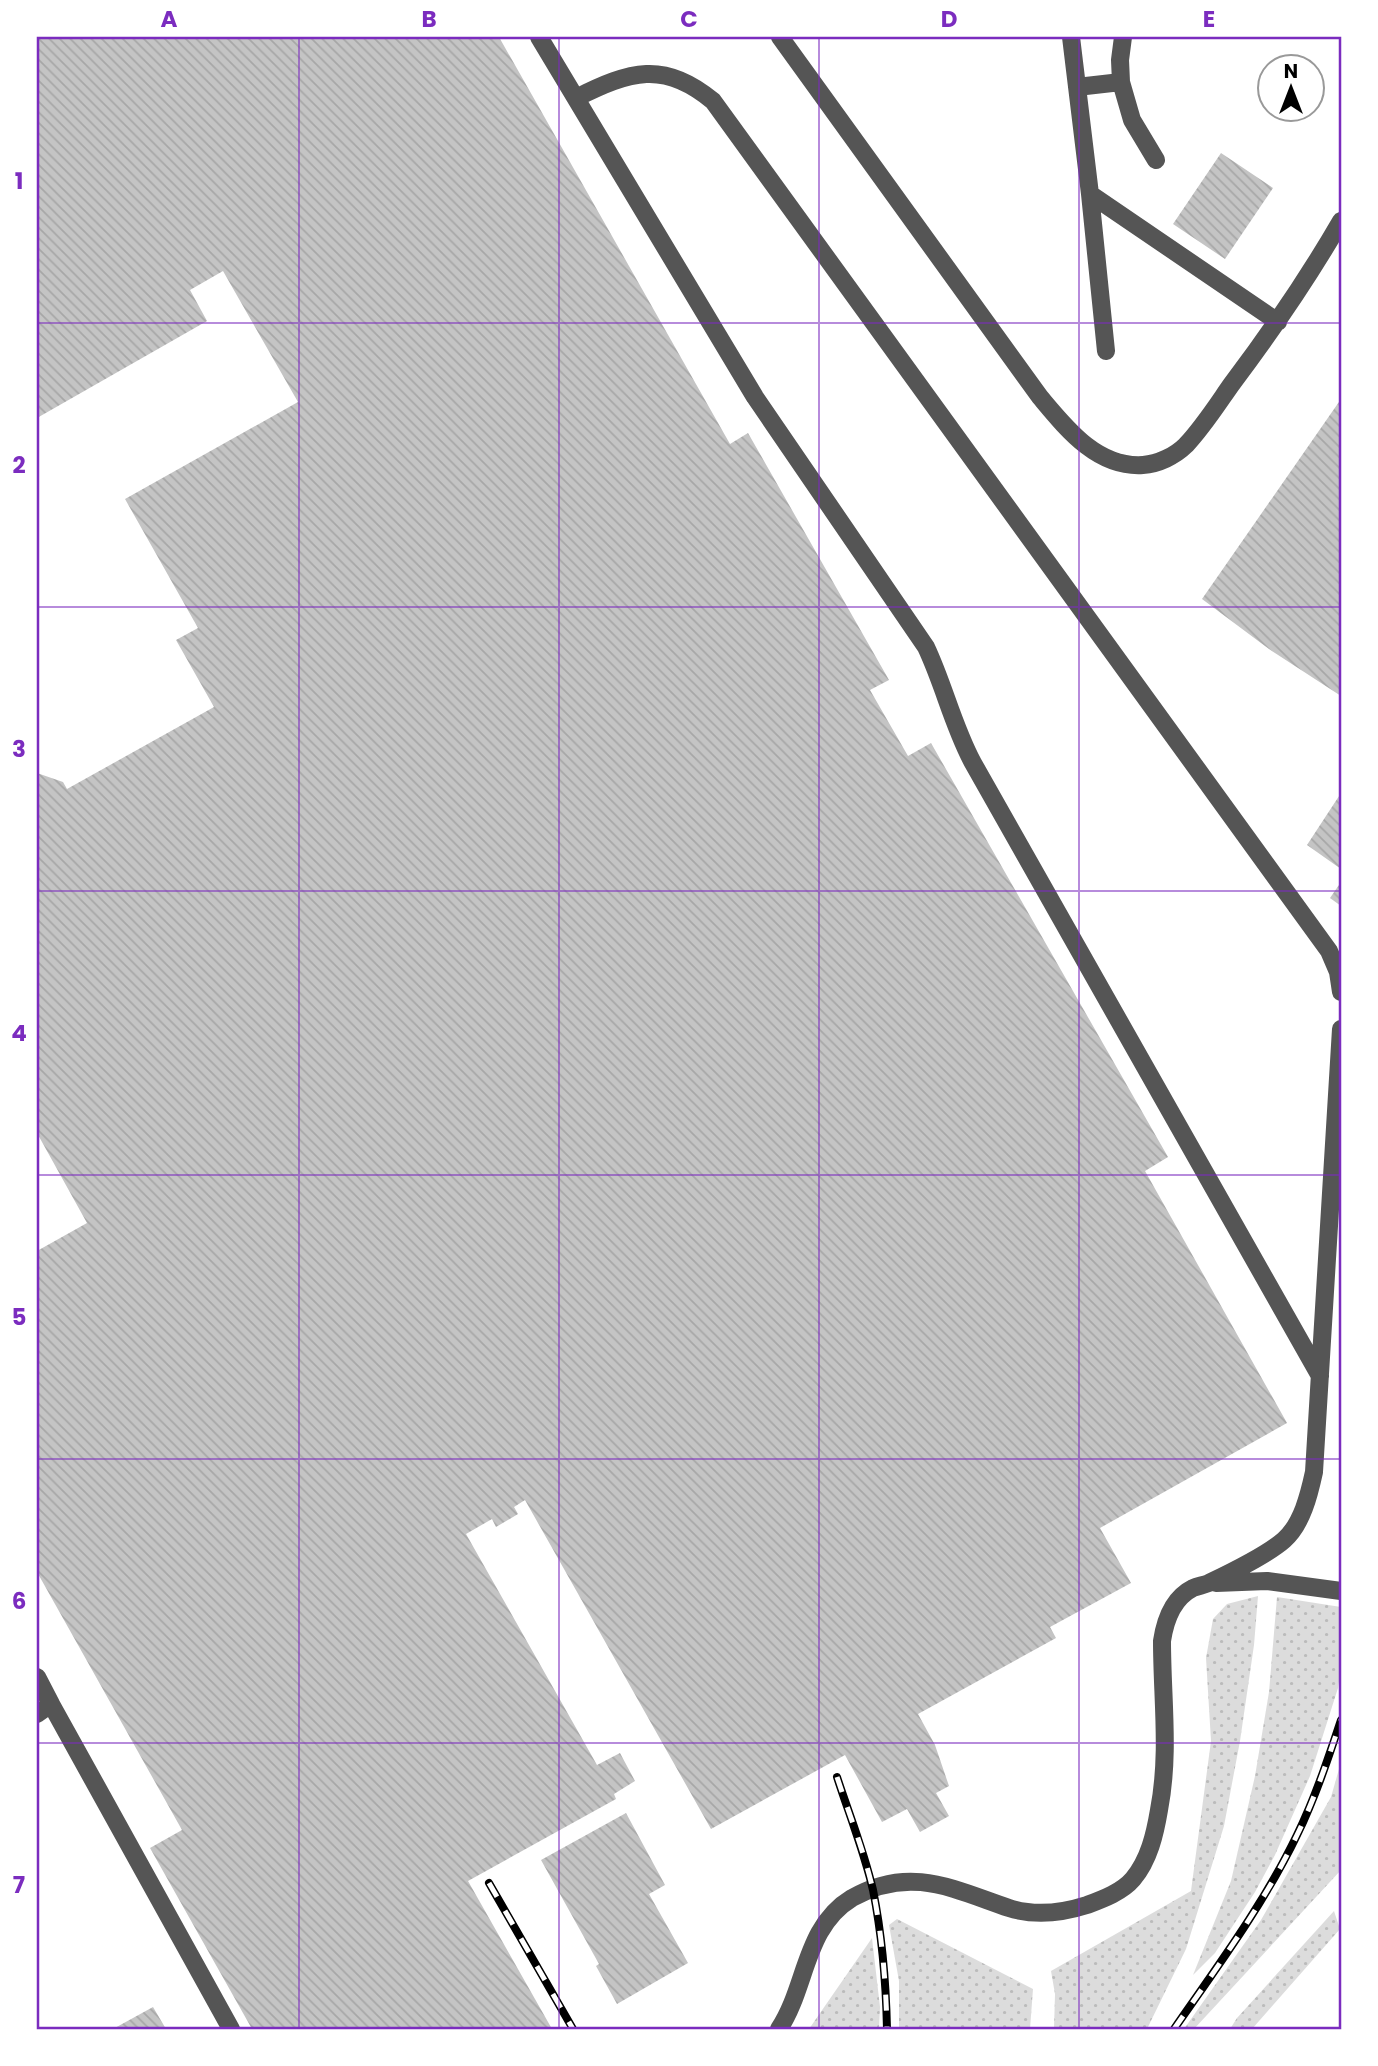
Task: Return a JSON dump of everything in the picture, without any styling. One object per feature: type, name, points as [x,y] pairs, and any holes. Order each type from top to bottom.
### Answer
[{"type":"lane","points":[[539,37],[755,397],[926,647],[944,688],[963,744],[973,763],[1320,1377]]},
{"type":"lane","points":[[780,37],[1040,397],[1075,437],[1093,452],[1110,459],[1142,465],[1159,462],[1185,446],[1278,323],[1341,221]]},
{"type":"lane","points":[[1071,37],[1105,351]]},
{"type":"lane","points":[[1123,37],[1121,82],[1132,120],[1156,160]]},
{"type":"lane","points":[[576,97],[622,77],[655,73],[686,81],[713,101],[1329,951],[1338,972],[1341,992]]},
{"type":"lane","points":[[1077,87],[1121,82]]},
{"type":"lane","points":[[1090,194],[1278,323]]},
{"type":"lane","points":[[779,2029],[789,2011],[811,1946],[819,1931],[833,1914],[851,1899],[889,1883],[910,1880],[949,1887],[1013,1909],[1034,1913],[1078,1908],[1099,1901],[1131,1880],[1150,1849],[1165,1778],[1166,1729],[1162,1659],[1164,1627],[1170,1613],[1178,1600],[1191,1589],[1265,1553],[1284,1540],[1301,1513],[1314,1472],[1341,1029]]},
{"type":"lane","points":[[1207,1583],[1267,1581],[1341,1591]]},
{"type":"lane","points":[[37,1676],[44,1709],[231,2029]]},
{"type":"shaded area","points":[[1258,1596],[1240,1741],[1224,1826],[1186,1949],[1147,2029],[1054,2029],[1055,1994],[1051,1971],[1191,1891],[1211,1741],[1206,1658],[1213,1619],[1227,1604]]},
{"type":"shaded area","points":[[1277,1597],[1341,1607],[1341,1668],[1338,1688],[1310,1776],[1275,1855],[1255,1892],[1215,1953],[1193,1975],[1231,1881],[1255,1776],[1269,1692]]},
{"type":"shaded area","points":[[1341,1762],[1341,1870],[1194,2029],[1184,2029],[1261,1920],[1331,1797]]},
{"type":"shaded area","points":[[1334,1911],[1340,1929],[1252,2029],[1230,2029],[1237,2018]]},
{"type":"shaded area","points":[[897,1919],[1033,1989],[1030,2029],[899,2029],[899,1981],[889,1925]]},
{"type":"shaded area","points":[[872,1938],[880,2007],[879,2029],[809,2029]]},
{"type":"building","points":[[37,37],[499,37],[730,444],[748,433],[889,680],[870,690],[908,756],[931,743],[1168,1157],[1145,1171],[1287,1423],[1100,1528],[1131,1583],[1050,1627],[1056,1638],[918,1714],[935,1745],[949,1786],[936,1793],[949,1816],[920,1832],[907,1809],[882,1822],[845,1755],[711,1829],[525,1500],[514,1507],[518,1514],[496,1527],[492,1519],[466,1534],[597,1765],[620,1753],[635,1781],[614,1794],[616,1799],[468,1881],[552,2029],[252,2029],[150,1848],[182,1830],[37,1572],[37,1251],[87,1223],[37,1133],[37,773],[63,782],[67,789],[214,707],[176,640],[198,628],[125,499],[298,402],[223,271],[190,290],[207,321],[37,418]]},
{"type":"building","points":[[1221,153],[1273,188],[1225,259],[1173,224]]},
{"type":"building","points":[[1341,399],[1341,696],[1269,649],[1202,599]]},
{"type":"building","points":[[1341,793],[1341,869],[1307,845]]},
{"type":"building","points":[[1341,882],[1341,906],[1330,898]]},
{"type":"building","points":[[626,1813],[665,1885],[649,1894],[688,1963],[617,2004],[596,1966],[599,1964],[541,1860]]},
{"type":"building","points":[[153,2007],[166,2029],[113,2029]]},
{"type":"railway","points":[[1174,2029],[1239,1935],[1284,1861],[1310,1807],[1341,1720]]},
{"type":"railway","points":[[837,1777],[873,1890],[883,1959],[887,2029]]},
{"type":"railway","points":[[489,1883],[573,2029]]}]
